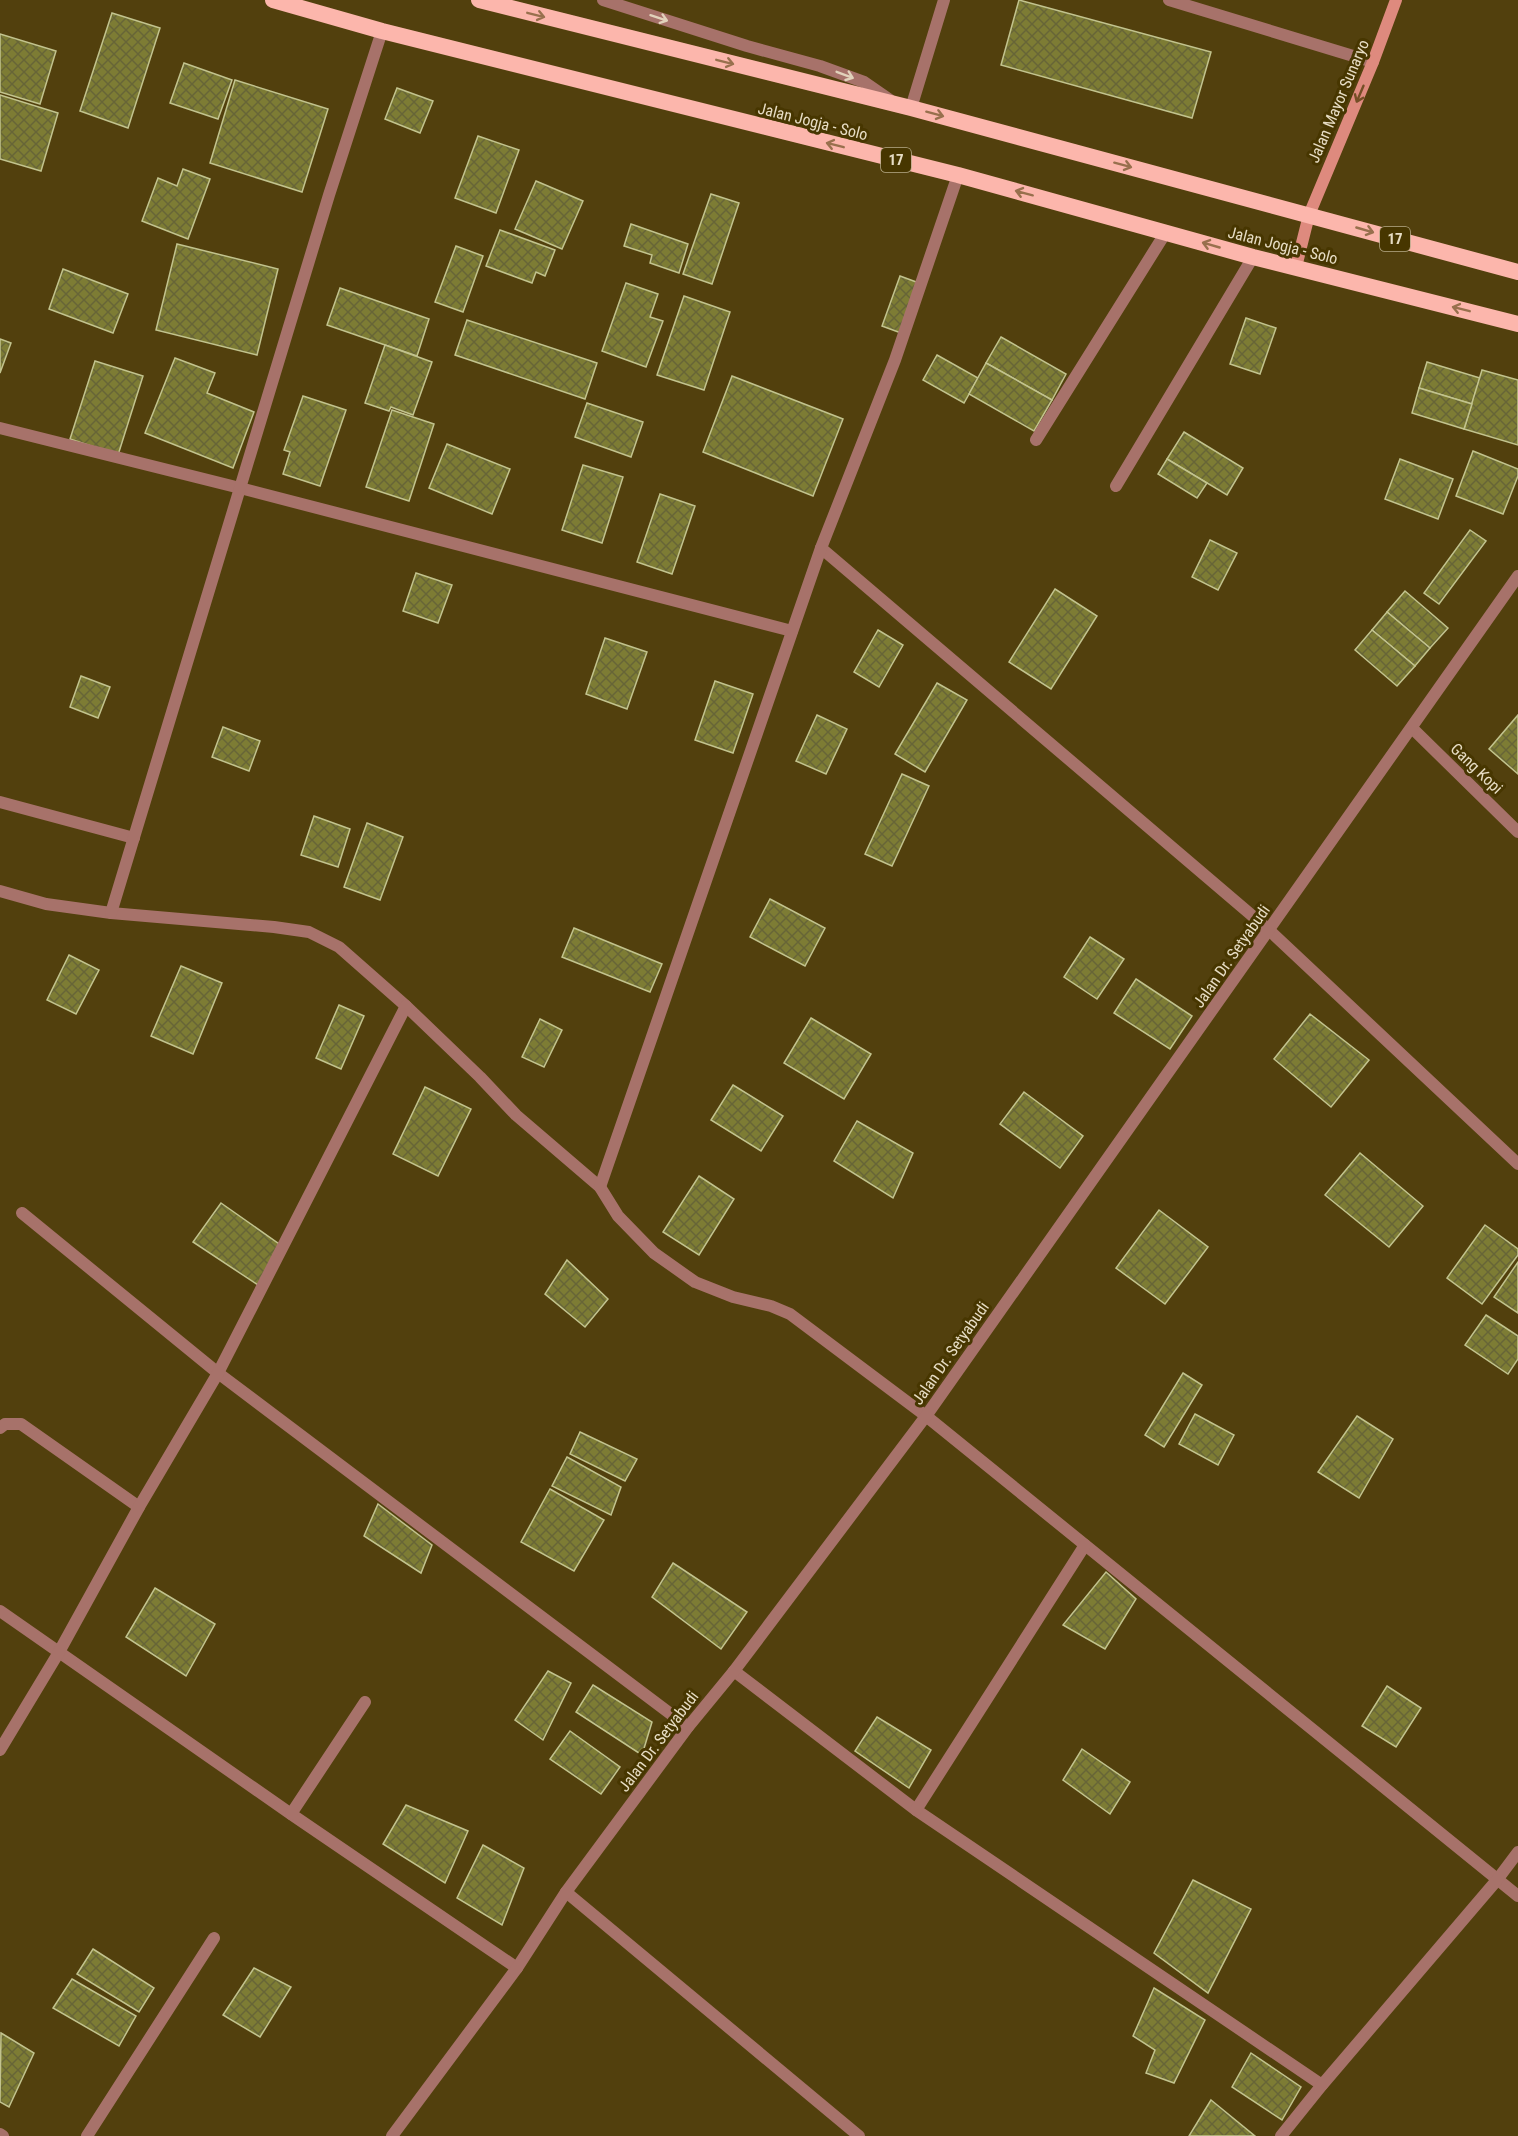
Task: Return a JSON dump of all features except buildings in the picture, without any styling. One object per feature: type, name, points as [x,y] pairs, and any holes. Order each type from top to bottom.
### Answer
[{"type":"highway","name":"Jalan Jogja - Solo","points":[[273,0],[382,31],[958,175],[1253,257],[1518,324]]},
{"type":"highway","name":"17","points":[[479,0],[904,106],[1518,272]]},
{"type":"main road","name":"Jalan Mayor Sunaryo","points":[[1296,267],[1309,215],[1373,62],[1396,0]]},
{"type":"street","points":[[603,0],[747,46],[828,68],[864,82],[904,106],[944,0]]},
{"type":"street","points":[[1169,0],[1373,62]]},
{"type":"street","points":[[111,912],[329,195],[382,31]]},
{"type":"street","points":[[600,1187],[821,548],[895,360],[958,175]]},
{"type":"street","points":[[1036,440],[1166,232]]},
{"type":"street","points":[[1116,486],[1253,257]]},
{"type":"street","points":[[0,428],[792,632]]},
{"type":"street","points":[[821,548],[1269,930],[1518,1164]]},
{"type":"street","name":"Jalan Dr. Setyabudi","points":[[392,2136],[516,1968],[566,1892],[688,1727],[734,1671],[926,1416],[1518,576]]},
{"type":"street","name":"Gang Kopi","points":[[1412,728],[1518,832]]},
{"type":"street","points":[[0,802],[134,838]]},
{"type":"street","points":[[0,891],[46,904],[309,932],[339,947],[406,1006],[516,1114],[600,1187],[618,1216],[654,1253],[695,1281],[733,1297],[771,1306],[790,1314],[926,1416],[1518,1896]]},
{"type":"street","points":[[0,1750],[218,1373],[406,1006]]},
{"type":"street","points":[[22,1213],[218,1373],[688,1727]]},
{"type":"street","points":[[0,1428],[5,1424],[21,1424],[139,1507]]},
{"type":"street","points":[[916,1810],[1085,1545]]},
{"type":"street","points":[[0,1611],[516,1968]]},
{"type":"street","points":[[734,1671],[916,1810],[1322,2085]]},
{"type":"street","points":[[291,1814],[365,1702]]},
{"type":"street","points":[[1281,2136],[1497,1880],[1518,1852]]},
{"type":"street","points":[[566,1892],[859,2136]]},
{"type":"street","points":[[87,2136],[214,1938]]}]
